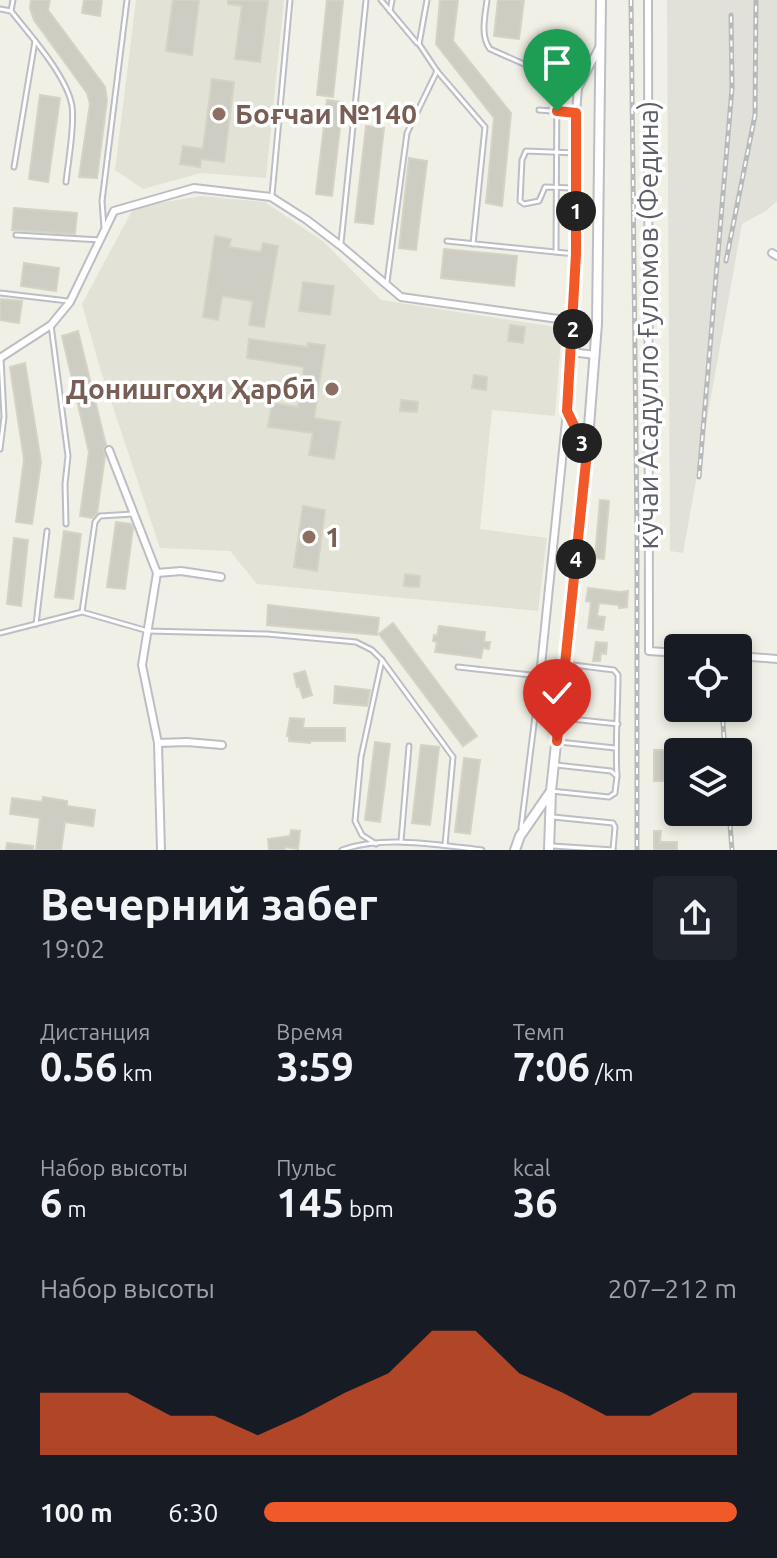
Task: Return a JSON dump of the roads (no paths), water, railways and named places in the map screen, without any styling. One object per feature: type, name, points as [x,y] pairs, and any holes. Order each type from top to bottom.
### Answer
[{"type":"street","name":"кӯчаи Асадулло Ғуломов (Федина)","points":[[549,848],[551,791],[587,452],[597,324],[601,0]]},
{"type":"street","name":"кӯчаи Асадулло Ғуломов (Федина)","points":[[648,0],[649,651],[664,652]]},
{"type":"street","points":[[540,676],[571,352],[576,254],[578,88],[602,41]]},
{"type":"street","points":[[0,358],[51,325],[70,302],[114,211],[194,188],[271,197],[341,246],[401,297],[573,321]]},
{"type":"street","points":[[571,352],[595,355]]},
{"type":"street","points":[[567,411],[587,452]]},
{"type":"street","points":[[109,450],[157,573],[142,665],[158,743],[161,850]]},
{"type":"street","points":[[157,573],[181,571],[221,577]]},
{"type":"street","points":[[752,657],[777,659]]},
{"type":"street","points":[[158,743],[222,745]]},
{"type":"street","name":"кӯчаи Асадулло Ғуломов (Федина)","points":[[515,850],[520,836],[551,791]]},
{"type":"lane","points":[[11,11],[13,0]]},
{"type":"lane","points":[[104,232],[102,201],[127,0]]},
{"type":"lane","points":[[271,197],[290,0]]},
{"type":"lane","points":[[341,246],[366,0]]},
{"type":"lane","points":[[381,0],[485,127],[473,244]]},
{"type":"lane","points":[[390,11],[392,0]]},
{"type":"lane","points":[[419,44],[427,0]]},
{"type":"lane","points":[[487,0],[485,42],[490,49],[578,88]]},
{"type":"lane","points":[[0,9],[11,11],[61,78],[69,94],[73,110],[66,182]]},
{"type":"lane","points":[[14,167],[35,41]]},
{"type":"lane","points":[[387,286],[407,133],[437,71]]},
{"type":"lane","points":[[556,252],[557,77]]},
{"type":"lane","points":[[539,110],[576,113]]},
{"type":"lane","points":[[576,153],[526,151],[522,160],[520,201],[524,204],[539,201],[545,187],[576,188]]},
{"type":"lane","points":[[16,235],[100,240]]},
{"type":"lane","points":[[447,241],[576,254]]},
{"type":"lane","points":[[0,293],[70,302]]},
{"type":"lane","points":[[51,325],[68,456],[66,524]]},
{"type":"lane","points":[[0,358],[4,417],[0,449]]},
{"type":"lane","points":[[82,612],[95,522],[100,516],[135,514]]},
{"type":"lane","points":[[36,624],[47,531]]},
{"type":"lane","points":[[0,633],[82,612],[148,631],[267,634],[356,642],[372,650],[382,660],[453,757],[445,845]]},
{"type":"lane","points":[[376,844],[362,835],[355,821],[361,757],[382,660]]},
{"type":"lane","points":[[551,791],[609,797],[615,793],[617,776],[618,675],[614,670],[565,663]]},
{"type":"lane","points":[[458,667],[540,676],[520,836]]},
{"type":"lane","points":[[559,717],[618,724]]},
{"type":"lane","points":[[557,741],[615,748]]},
{"type":"lane","points":[[401,843],[409,746]]},
{"type":"lane","points":[[554,765],[611,771],[617,776]]},
{"type":"lane","points":[[549,848],[613,850],[615,827],[613,823],[550,817]]},
{"type":"lane","points":[[342,850],[401,843],[482,850]]},
{"type":"railway","points":[[631,0],[637,850]]},
{"type":"railway","points":[[726,261],[755,115],[756,0]]},
{"type":"railway","points":[[699,477],[732,88],[731,15]]},
{"type":"railway","points":[[723,722],[724,738]]},
{"type":"railway","points":[[730,826],[732,850]]},
{"type":"place","name":"Боғчаи №140","points":[[219,114]]},
{"type":"place","name":"Донишгоҳи Ҳарбӣ","points":[[332,389]]},
{"type":"place","name":"1","points":[[309,537]]}]
